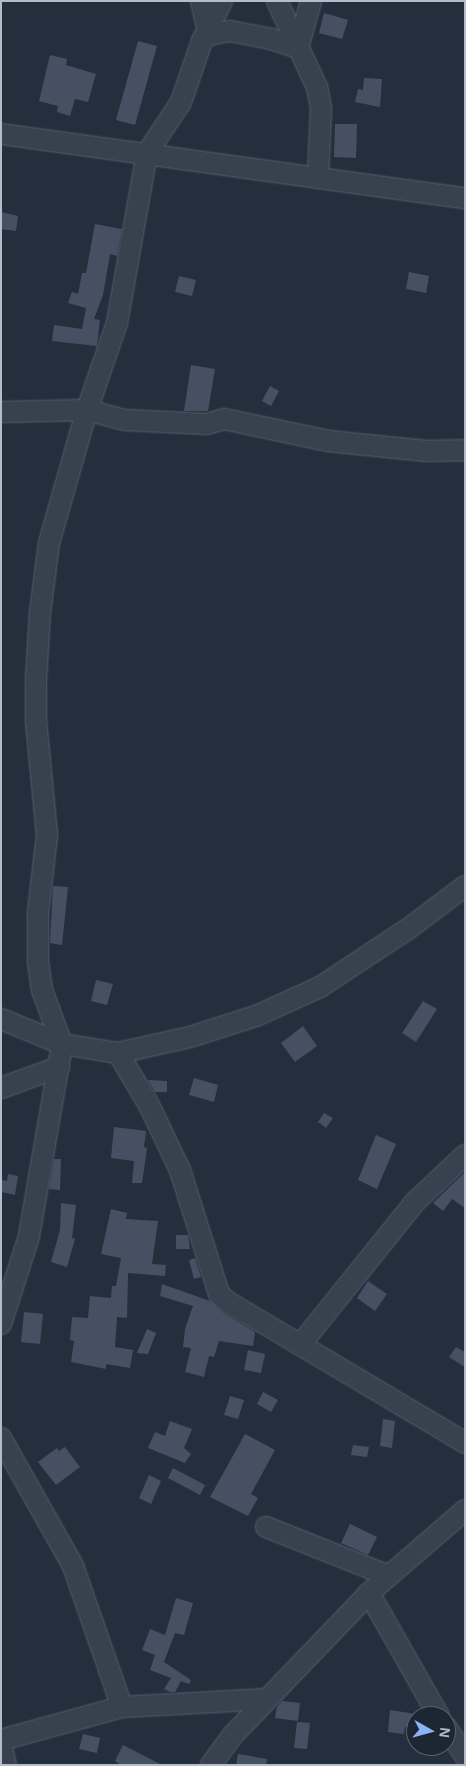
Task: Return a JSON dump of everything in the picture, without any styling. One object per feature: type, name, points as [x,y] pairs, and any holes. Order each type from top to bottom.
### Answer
[{"type":"street","points":[[201,1],[209,27],[209,35],[230,31],[271,39],[298,48]]},
{"type":"street","points":[[1,1324],[29,1236],[62,1044],[42,990],[38,960],[38,913],[47,835],[36,720],[36,680],[40,613],[49,543],[87,410],[117,322],[147,153],[181,102],[209,27],[222,1]]},
{"type":"street","points":[[277,1],[317,87],[321,108],[318,178]]},
{"type":"street","points":[[298,48],[311,1]]},
{"type":"street","points":[[1,134],[465,198]]},
{"type":"street","points":[[1,412],[87,410],[125,420],[207,424],[224,419],[328,441],[426,451],[465,450]]},
{"type":"street","points":[[1,1020],[62,1044],[118,1053],[190,1037],[256,1016],[320,987],[412,926],[465,886]]},
{"type":"street","points":[[118,1053],[149,1105],[180,1170],[220,1294],[300,1345],[465,1443]]},
{"type":"street","points":[[1,1088],[59,1067]]},
{"type":"street","points":[[300,1345],[414,1203],[465,1155]]},
{"type":"street","points":[[1,1438],[73,1566],[122,1707]]},
{"type":"street","points":[[211,1765],[268,1699],[370,1593],[465,1510]]},
{"type":"street","points":[[266,1527],[389,1576]]},
{"type":"street","points":[[370,1593],[433,1706]]},
{"type":"street","points":[[6,1765],[1,1742],[122,1707],[268,1699]]},
{"type":"street","points":[[456,1742],[465,1756]]},
{"type":"building","points":[[324,13],[348,20],[342,39],[319,33]]},
{"type":"building","points":[[138,41],[157,46],[135,125],[116,120]]},
{"type":"building","points":[[50,55],[67,59],[66,65],[96,74],[88,102],[75,99],[70,116],[57,112],[58,106],[39,101]]},
{"type":"building","points":[[364,78],[382,79],[380,107],[355,102],[358,89],[363,90]]},
{"type":"building","points":[[335,124],[357,124],[356,158],[334,157]]},
{"type":"building","points":[[1,212],[18,216],[16,231],[1,229]]},
{"type":"building","points":[[95,224],[122,229],[117,256],[110,254],[103,295],[94,319],[100,320],[97,346],[52,341],[54,325],[82,329],[86,308],[68,303],[72,292],[78,294],[82,273],[86,273]]},
{"type":"building","points":[[409,272],[429,276],[426,293],[406,289]]},
{"type":"building","points":[[179,276],[196,280],[192,296],[175,292]]},
{"type":"building","points":[[191,365],[215,369],[208,411],[184,411]]},
{"type":"building","points":[[270,386],[279,391],[271,406],[262,401]]},
{"type":"building","points":[[53,886],[68,887],[62,945],[50,943]]},
{"type":"building","points":[[96,980],[113,984],[107,1005],[91,1001]]},
{"type":"building","points":[[423,1001],[437,1009],[416,1042],[402,1033]]},
{"type":"building","points":[[303,1026],[317,1046],[295,1062],[281,1043]]},
{"type":"building","points":[[194,1078],[218,1085],[214,1102],[189,1095]]},
{"type":"building","points":[[148,1080],[167,1081],[167,1092],[155,1092]]},
{"type":"building","points":[[324,1113],[333,1118],[326,1128],[318,1122]]},
{"type":"building","points":[[114,1127],[146,1131],[144,1147],[147,1148],[142,1183],[132,1183],[134,1161],[111,1158]]},
{"type":"building","points":[[376,1135],[396,1144],[377,1189],[358,1180]]},
{"type":"building","points":[[54,1159],[61,1159],[60,1190],[49,1189]]},
{"type":"building","points":[[465,1172],[465,1208],[452,1199],[443,1211],[433,1203]]},
{"type":"building","points":[[8,1174],[18,1176],[15,1195],[1,1192],[1,1180],[7,1181]]},
{"type":"building","points":[[61,1203],[76,1205],[72,1238],[75,1239],[67,1267],[51,1262],[60,1230]]},
{"type":"building","points":[[111,1209],[127,1213],[126,1219],[158,1221],[152,1264],[166,1265],[165,1276],[128,1273],[127,1318],[117,1317],[115,1347],[133,1350],[130,1368],[106,1364],[106,1369],[71,1362],[74,1341],[70,1340],[72,1317],[88,1318],[90,1296],[111,1298],[112,1286],[116,1286],[121,1258],[101,1254]]},
{"type":"building","points":[[176,1235],[188,1235],[190,1249],[176,1249]]},
{"type":"building","points":[[195,1258],[201,1277],[194,1279],[189,1260]]},
{"type":"building","points":[[368,1281],[387,1294],[375,1311],[357,1298]]},
{"type":"building","points":[[162,1284],[210,1301],[222,1312],[255,1332],[253,1346],[219,1341],[214,1357],[209,1356],[204,1377],[185,1372],[191,1348],[183,1347],[185,1329],[193,1306],[160,1296]]},
{"type":"building","points":[[24,1312],[43,1314],[40,1344],[21,1342]]},
{"type":"building","points":[[147,1329],[156,1333],[148,1354],[137,1353]]},
{"type":"building","points":[[456,1347],[465,1352],[465,1367],[449,1357]]},
{"type":"building","points":[[248,1350],[265,1354],[261,1373],[244,1370]]},
{"type":"building","points":[[263,1392],[278,1400],[271,1412],[257,1404]]},
{"type":"building","points":[[230,1396],[244,1400],[238,1419],[224,1415]]},
{"type":"building","points":[[383,1419],[395,1421],[392,1448],[380,1446]]},
{"type":"building","points":[[170,1421],[192,1429],[184,1448],[191,1454],[185,1463],[148,1448],[155,1432],[165,1436]]},
{"type":"building","points":[[245,1434],[275,1450],[251,1494],[258,1498],[248,1516],[210,1497]]},
{"type":"building","points":[[353,1445],[369,1447],[367,1457],[351,1455]]},
{"type":"building","points":[[65,1447],[80,1467],[56,1485],[38,1462],[57,1448],[59,1451]]},
{"type":"building","points":[[173,1468],[205,1485],[200,1495],[168,1478]]},
{"type":"building","points":[[149,1475],[161,1481],[151,1504],[139,1498]]},
{"type":"building","points":[[350,1524],[377,1537],[368,1555],[341,1543]]},
{"type":"building","points":[[176,1598],[193,1603],[184,1635],[175,1633],[164,1662],[191,1680],[189,1684],[181,1681],[175,1692],[170,1692],[164,1689],[171,1678],[150,1670],[155,1655],[142,1650],[150,1629],[165,1635]]},
{"type":"building","points":[[282,1701],[300,1703],[298,1721],[275,1718],[277,1707]]},
{"type":"building","points":[[390,1710],[406,1712],[404,1734],[388,1732]]},
{"type":"building","points":[[297,1722],[310,1723],[307,1749],[294,1748]]},
{"type":"building","points":[[83,1734],[100,1738],[97,1753],[79,1749]]},
{"type":"building","points":[[123,1745],[162,1765],[121,1765],[115,1761]]},
{"type":"building","points":[[238,1754],[267,1759],[266,1765],[236,1765]]}]
